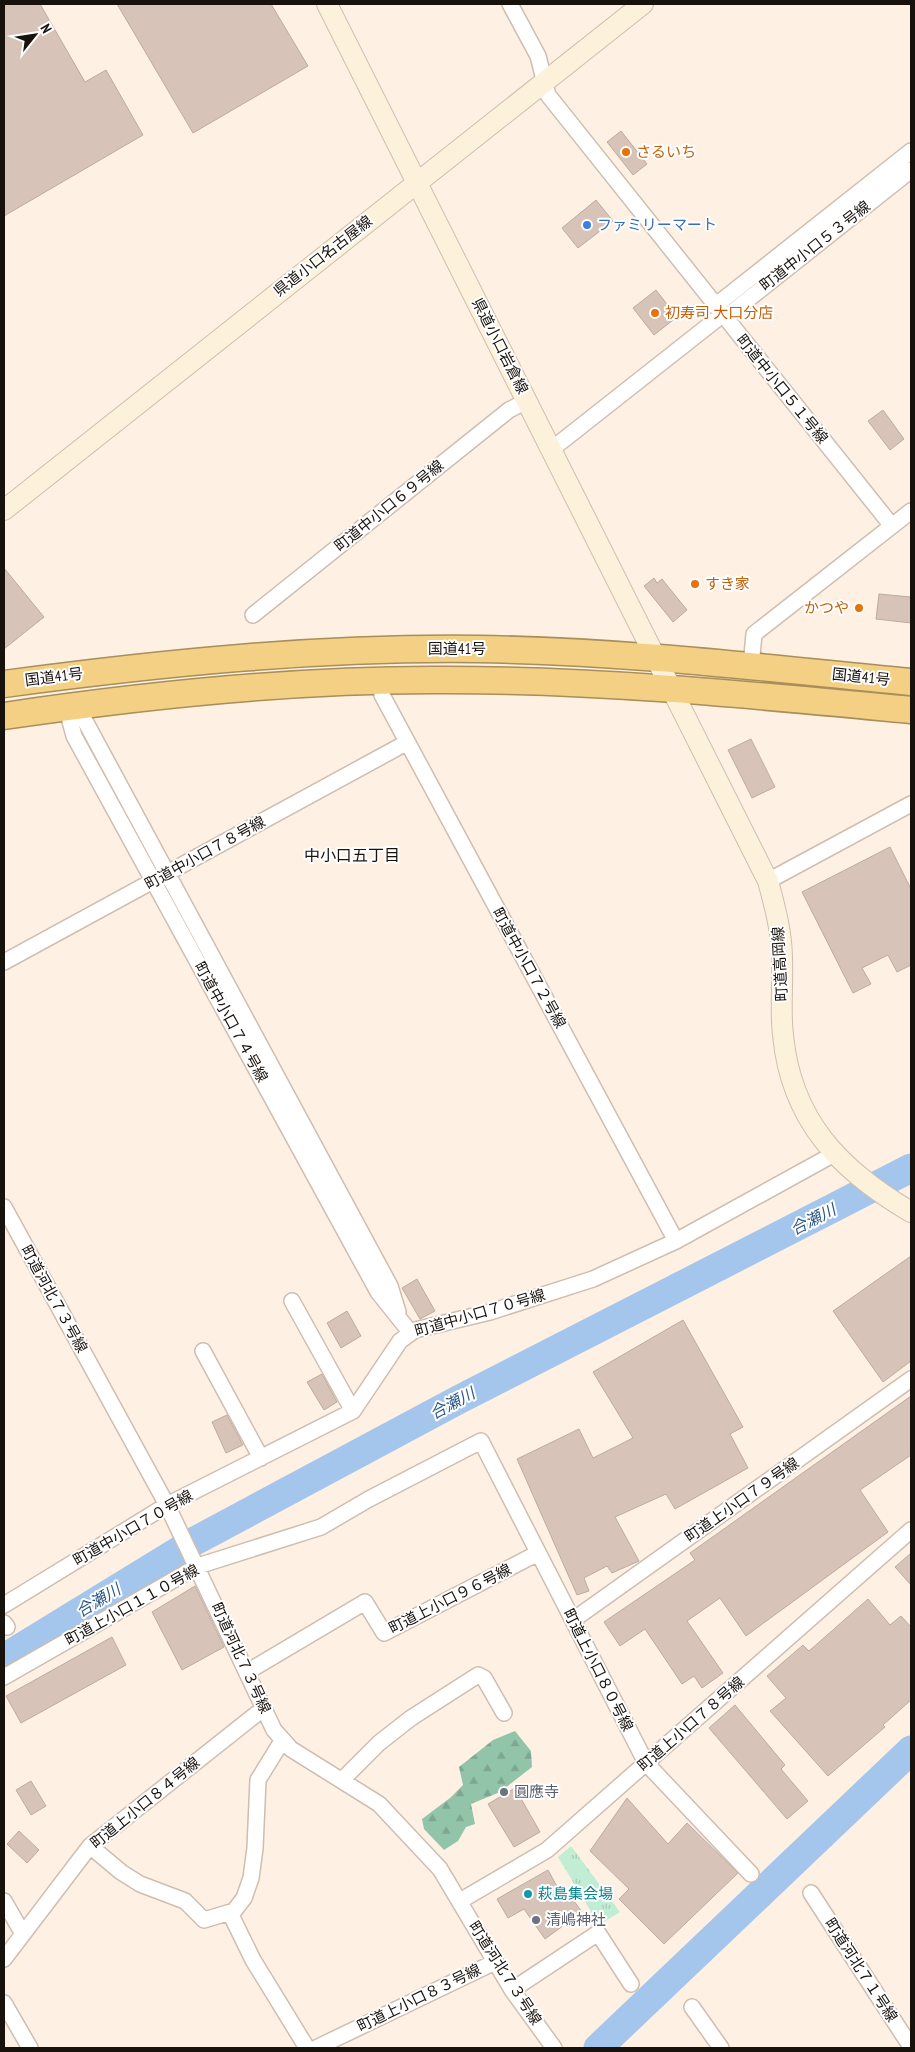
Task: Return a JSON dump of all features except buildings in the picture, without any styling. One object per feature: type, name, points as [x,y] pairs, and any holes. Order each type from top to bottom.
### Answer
[{"type":"highway","name":"国道41号","points":[[4,684],[196,662],[357,650],[518,650],[598,653],[911,682]]},
{"type":"highway","name":"国道41号","points":[[4,716],[134,697],[331,682],[434,680],[672,687],[911,710]]},
{"type":"main road","name":"県道小口岩倉線","points":[[328,4],[672,687]]},
{"type":"main road","name":"県道小口名古屋線","points":[[4,510],[643,4]]},
{"type":"main road","name":"町道高岡線","points":[[672,687],[768,881],[781,944],[782,1021],[786,1057],[799,1099],[809,1119],[834,1154],[852,1172],[911,1212]]},
{"type":"street","name":"町道中小口５１号線","points":[[510,4],[538,56],[548,95],[892,526]]},
{"type":"street","points":[[719,310],[911,151]]},
{"type":"street","name":"町道中小口５３号線","points":[[552,449],[719,310],[731,313],[911,170]]},
{"type":"street","name":"町道中小口６９号線","points":[[253,615],[509,410],[527,401]]},
{"type":"street","points":[[751,666],[754,634],[911,511]]},
{"type":"street","name":"町道中小口７２号線","points":[[382,695],[406,743],[676,1241]]},
{"type":"street","name":"町道中小口７４号線","points":[[77,720],[160,877],[390,1286],[399,1318],[410,1332]]},
{"type":"street","name":"町道中小口７８号線","points":[[4,962],[406,743]]},
{"type":"street","points":[[768,881],[911,804]]},
{"type":"street","name":"町道中小口７０号線","points":[[4,1605],[168,1505],[354,1411],[400,1341],[410,1332],[490,1312],[593,1279],[676,1241],[834,1154]]},
{"type":"street","name":"町道河北７３号線","points":[[4,1207],[168,1505],[264,1708],[282,1741],[290,1749],[378,1804],[440,1869],[512,1990],[554,2048]]},
{"type":"street","points":[[292,1301],[354,1411]]},
{"type":"street","points":[[203,1352],[261,1458]]},
{"type":"street","name":"町道上小口７９号線","points":[[573,1620],[911,1379]]},
{"type":"street","name":"町道上小口８０号線","points":[[481,1441],[646,1763],[751,1874]]},
{"type":"street","name":"町道上小口１１０号線","points":[[4,1677],[197,1563],[321,1527],[369,1499],[481,1441]]},
{"type":"street","name":"町道上小口７８号線","points":[[460,1901],[547,1850],[911,1530]]},
{"type":"street","name":"町道上小口９６号線","points":[[247,1672],[365,1602],[384,1634],[538,1553]]},
{"type":"street","points":[[342,1780],[379,1743],[411,1718],[478,1675],[484,1678],[504,1713]]},
{"type":"street","name":"町道上小口８４号線","points":[[4,1959],[90,1846],[264,1708]]},
{"type":"street","points":[[90,1846],[116,1868],[140,1884],[185,1901],[204,1920],[226,1912],[230,1913],[238,1908],[244,1898],[251,1878],[257,1830],[258,1780],[282,1741]]},
{"type":"street","name":"町道河北７１号線","points":[[811,1894],[911,2047]]},
{"type":"street","points":[[4,1901],[23,1934]]},
{"type":"street","points":[[230,1913],[261,1973],[307,2048]]},
{"type":"street","points":[[512,1990],[598,1933],[631,1984]]},
{"type":"street","name":"町道上小口８３号線","points":[[324,2046],[495,1962]]},
{"type":"street","points":[[4,2003],[30,2048]]},
{"type":"street","points":[[692,2007],[721,2048]]},
{"type":"green space","points":[[515,1731],[531,1751],[532,1767],[500,1792],[471,1804],[475,1824],[466,1827],[458,1841],[444,1850],[424,1829],[422,1819],[450,1798],[463,1785],[459,1767],[493,1740]]},
{"type":"green space","points":[[571,1846],[620,1912],[599,1925],[558,1857]]},
{"type":"waterway","name":"合瀬川","points":[[4,1658],[193,1542],[458,1400],[911,1168]]},
{"type":"waterway","points":[[598,2048],[911,1750]]},
{"type":"place","name":"さるいち","points":[[626,152]]},
{"type":"place","name":"ファミリーマート","points":[[587,225]]},
{"type":"place","name":"初寿司 大口分店","points":[[655,313]]},
{"type":"place","name":"すき家","points":[[695,584]]},
{"type":"place","name":"かつや","points":[[859,608]]},
{"type":"place","name":"圓應寺","points":[[504,1792]]},
{"type":"place","name":"萩島集会場","points":[[528,1894]]},
{"type":"place","name":"清嶋神社","points":[[536,1920]]},
{"type":"district","name":"中小口五丁目","points":[[352,855]]}]
